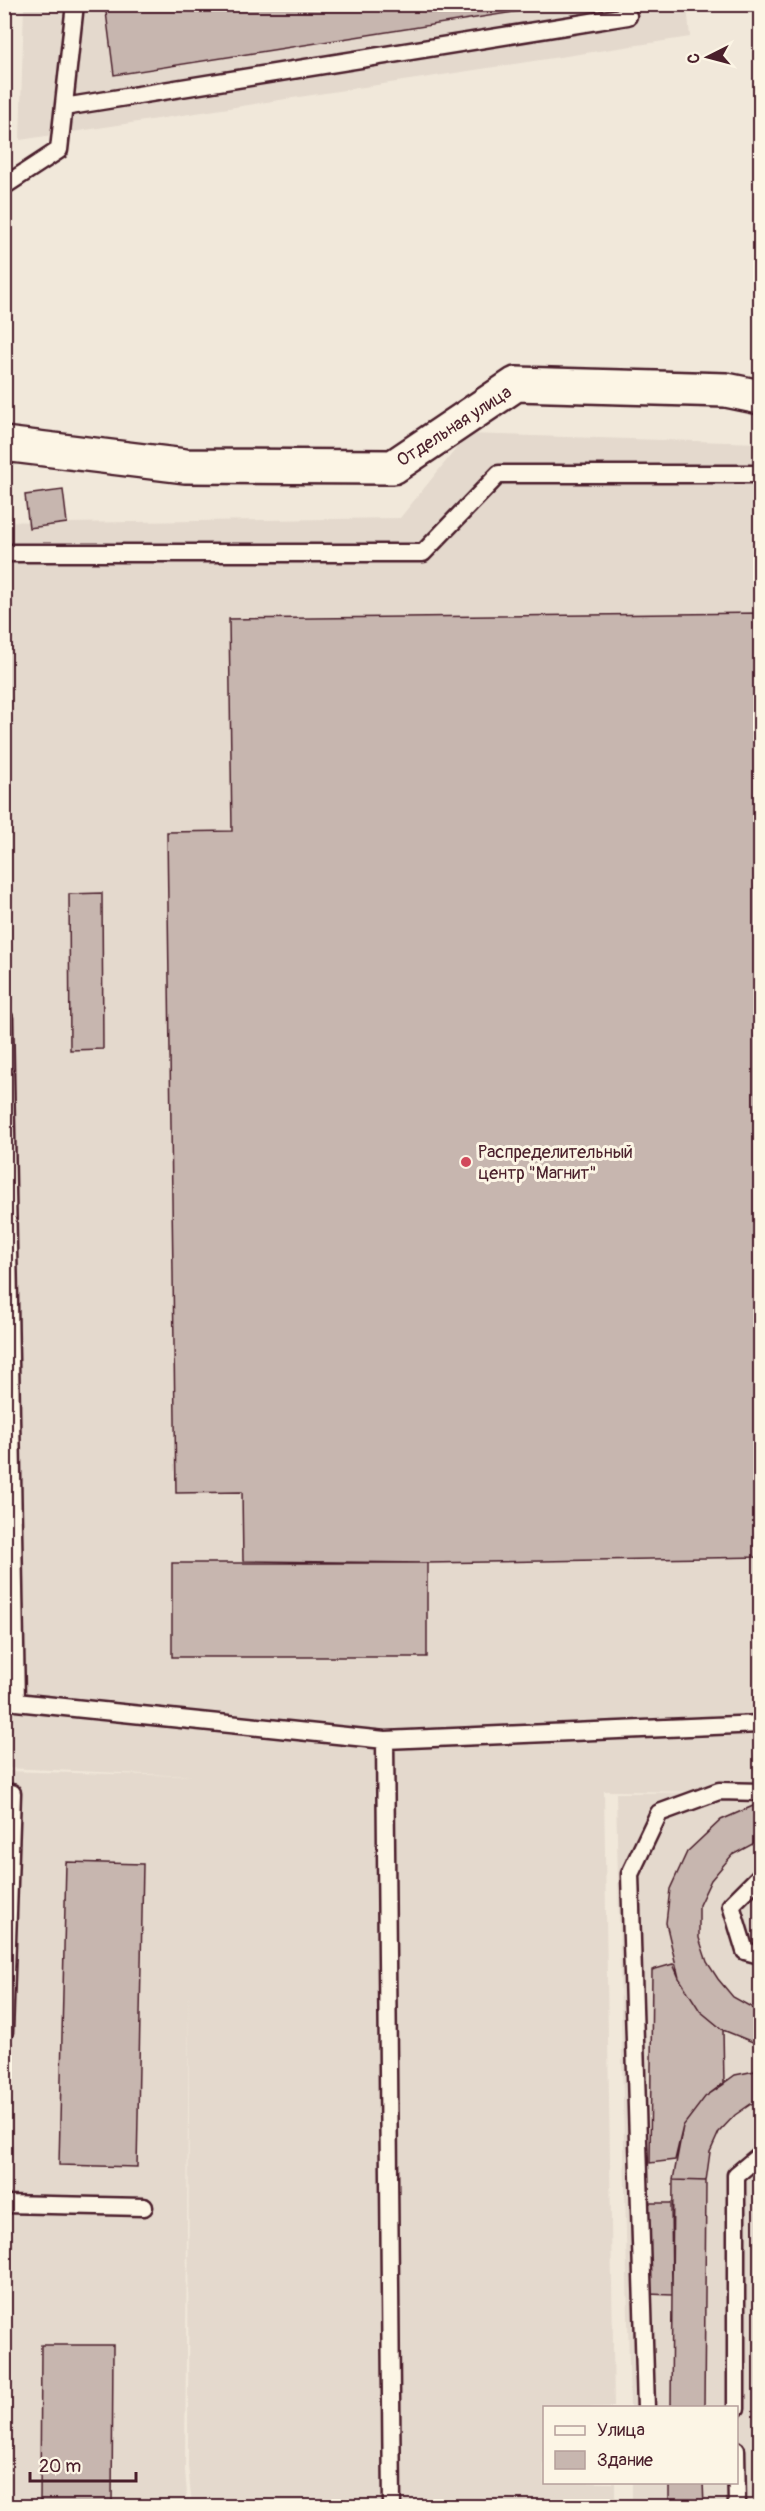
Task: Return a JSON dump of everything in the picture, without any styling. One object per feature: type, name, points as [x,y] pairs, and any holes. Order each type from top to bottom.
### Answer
[{"type":"street","name":"Отдельная улица","points":[[4,444],[186,466],[393,467],[516,384],[726,390],[760,397]]},
{"type":"lane","points":[[4,186],[59,150],[75,4]]},
{"type":"lane","points":[[64,107],[628,16]]},
{"type":"lane","points":[[4,553],[423,553],[500,474],[760,474]]},
{"type":"lane","points":[[4,1018],[16,1702],[385,1740],[760,1724]]},
{"type":"lane","points":[[385,1740],[392,2506]]},
{"type":"lane","points":[[646,2406],[630,1874],[659,1813],[719,1791],[760,1792]]},
{"type":"lane","points":[[4,2032],[12,1793]]},
{"type":"lane","points":[[760,1876],[731,1905],[745,1951],[760,1955]]},
{"type":"lane","points":[[736,2406],[736,2175],[760,2155]]},
{"type":"lane","points":[[4,2204],[144,2206]]},
{"type":"lane","points":[[737,2484],[737,2506]]},
{"type":"shaded area","points":[[24,5],[687,5],[690,37],[20,140]]},
{"type":"shaded area","points":[[468,434],[760,443],[760,2506],[632,2506],[632,2484],[738,2484],[738,2406],[630,2406],[616,1793],[749,1792],[604,1791],[614,2406],[543,2406],[543,2484],[615,2484],[615,2506],[192,2506],[188,2466],[189,1992],[185,2470],[188,2506],[5,2506],[5,1771],[190,1776],[5,1768],[5,521],[67,523],[400,518]]},
{"type":"building","points":[[105,4],[565,4],[114,75]]},
{"type":"building","points":[[63,490],[67,523],[29,528],[25,495]]},
{"type":"building","name":"Распределительный центр \"Магнит\"","points":[[760,613],[760,1557],[427,1563],[243,1561],[242,1492],[176,1493],[167,832],[232,831],[229,619]]},
{"type":"building","points":[[102,893],[103,1049],[70,1050],[69,894]]},
{"type":"building","points":[[172,1563],[427,1563],[427,1657],[172,1657]]},
{"type":"building","points":[[760,1803],[760,1840],[732,1855],[711,1880],[699,1905],[699,1938],[707,1962],[718,1979],[733,1997],[760,2012],[760,2045],[723,2030],[700,2011],[679,1978],[666,1923],[670,1889],[687,1852],[721,1820]]},
{"type":"building","points":[[66,1862],[143,1864],[137,2167],[59,2165]]},
{"type":"building","points":[[673,1964],[700,2011],[723,2030],[724,2084],[705,2097],[683,2126],[675,2160],[650,2163],[652,1970]]},
{"type":"building","points":[[760,2070],[760,2102],[751,2104],[735,2115],[719,2132],[710,2152],[706,2181],[673,2180],[683,2126],[705,2097],[735,2075]]},
{"type":"building","points":[[673,2180],[706,2181],[704,2406],[671,2406]]},
{"type":"building","points":[[759,2180],[760,2180],[760,2353]]},
{"type":"building","points":[[649,2203],[671,2203],[672,2295],[649,2294]]},
{"type":"building","points":[[41,2345],[113,2345],[112,2506],[40,2506]]},
{"type":"building","points":[[669,2484],[703,2484],[704,2506],[669,2506]]},
{"type":"place","name":"Распределительный центр \"Магнит\"","points":[[466,1162]]}]
